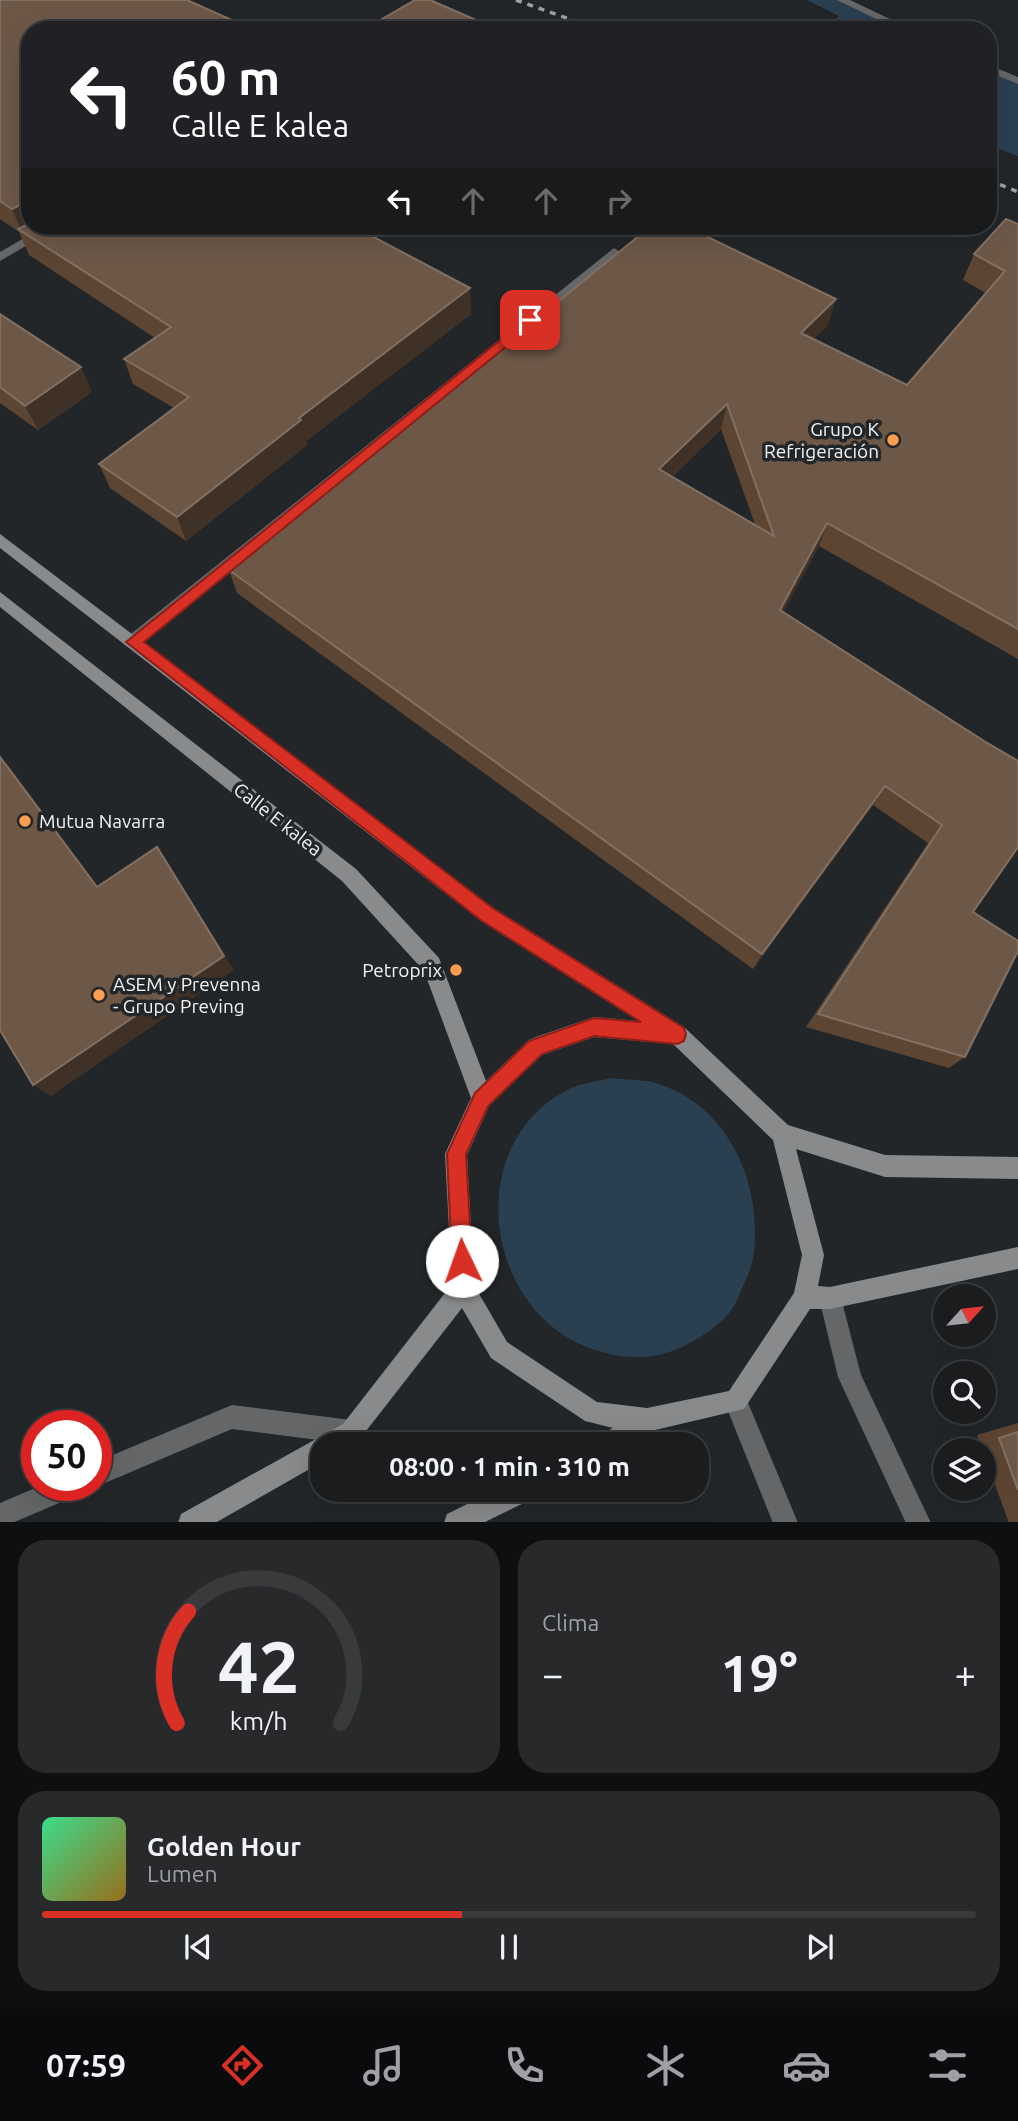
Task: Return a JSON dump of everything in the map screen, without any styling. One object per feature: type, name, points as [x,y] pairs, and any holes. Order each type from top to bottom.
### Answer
[{"type":"main road","points":[[0,540],[488,915],[677,1034],[782,1134],[885,1166],[1018,1168]]},
{"type":"main road","name":"Calle E kalea","points":[[0,598],[349,875],[432,965],[482,1099]]},
{"type":"main road","points":[[677,1034],[594,1027],[536,1047],[482,1099],[456,1154],[463,1288],[499,1350],[593,1413],[647,1420],[736,1401],[804,1297],[813,1255],[782,1134]]},
{"type":"main road","points":[[804,1297],[830,1298],[1018,1258]]},
{"type":"main road","points":[[346,1432],[463,1288]]},
{"type":"main road","points":[[628,1432],[647,1420]]},
{"type":"main road","points":[[190,1522],[310,1456]]},
{"type":"main road","points":[[456,1522],[497,1502]]},
{"type":"street","points":[[842,0],[888,21]]},
{"type":"street","points":[[997,72],[1018,82]]},
{"type":"street","points":[[0,257],[38,235]]},
{"type":"street","points":[[133,642],[614,252]]},
{"type":"street","points":[[830,1298],[850,1377],[919,1522]]},
{"type":"street","points":[[736,1401],[786,1522]]},
{"type":"street","points":[[112,1467],[232,1417],[310,1432]]},
{"type":"street","points":[[0,1515],[33,1501]]},
{"type":"shaded area","points":[[807,0],[847,0],[891,21],[832,21],[839,16]]},
{"type":"shaded area","points":[[997,70],[1018,80],[1018,156],[997,148]]},
{"type":"shaded area","points":[[610,1078],[652,1082],[679,1093],[702,1108],[721,1128],[736,1150],[753,1203],[753,1258],[734,1306],[722,1320],[700,1337],[684,1346],[654,1356],[612,1355],[563,1334],[532,1306],[511,1271],[500,1231],[500,1189],[511,1150],[534,1115],[569,1089]]},
{"type":"building","points":[[0,0],[187,0],[234,21],[21,21],[21,204],[12,209],[0,201]]},
{"type":"building","points":[[415,0],[430,0],[478,21],[379,21]]},
{"type":"building","points":[[1006,219],[1018,224],[1018,629],[827,523],[780,610],[1018,761],[1018,847],[973,912],[1018,941],[1018,951],[965,1057],[818,1014],[942,825],[885,786],[762,954],[229,570],[640,235],[704,235],[836,299],[801,333],[907,385],[1005,271],[974,254],[991,235],[997,235],[997,229]],"holes":[[[727,404],[774,536],[659,469]]]},
{"type":"building","points":[[27,235],[370,235],[470,288],[299,418],[301,420],[177,517],[99,464],[189,397],[124,359],[171,327]]},
{"type":"building","points":[[0,314],[81,367],[25,406],[0,387]]},
{"type":"building","name":"ASEM y Prevenna - Grupo Preving","points":[[0,757],[97,887],[157,847],[224,956],[33,1085],[0,1030]]},
{"type":"building","points":[[1018,1432],[1018,1490],[999,1438]]},
{"type":"railway","points":[[516,0],[575,21]]},
{"type":"railway","points":[[997,183],[1018,192]]},
{"type":"place","name":"Grupo K Refrigeración","points":[[893,440]]},
{"type":"place","name":"Mutua Navarra","points":[[25,821]]},
{"type":"place","name":"Petroprix","points":[[456,970]]},
{"type":"place","name":"ASEM y Prevenna - Grupo Preving","points":[[99,995]]},
{"type":"route","points":[[462,1261],[456,1154],[482,1099],[536,1047],[594,1027],[677,1034],[488,915],[133,642],[530,320]]}]
